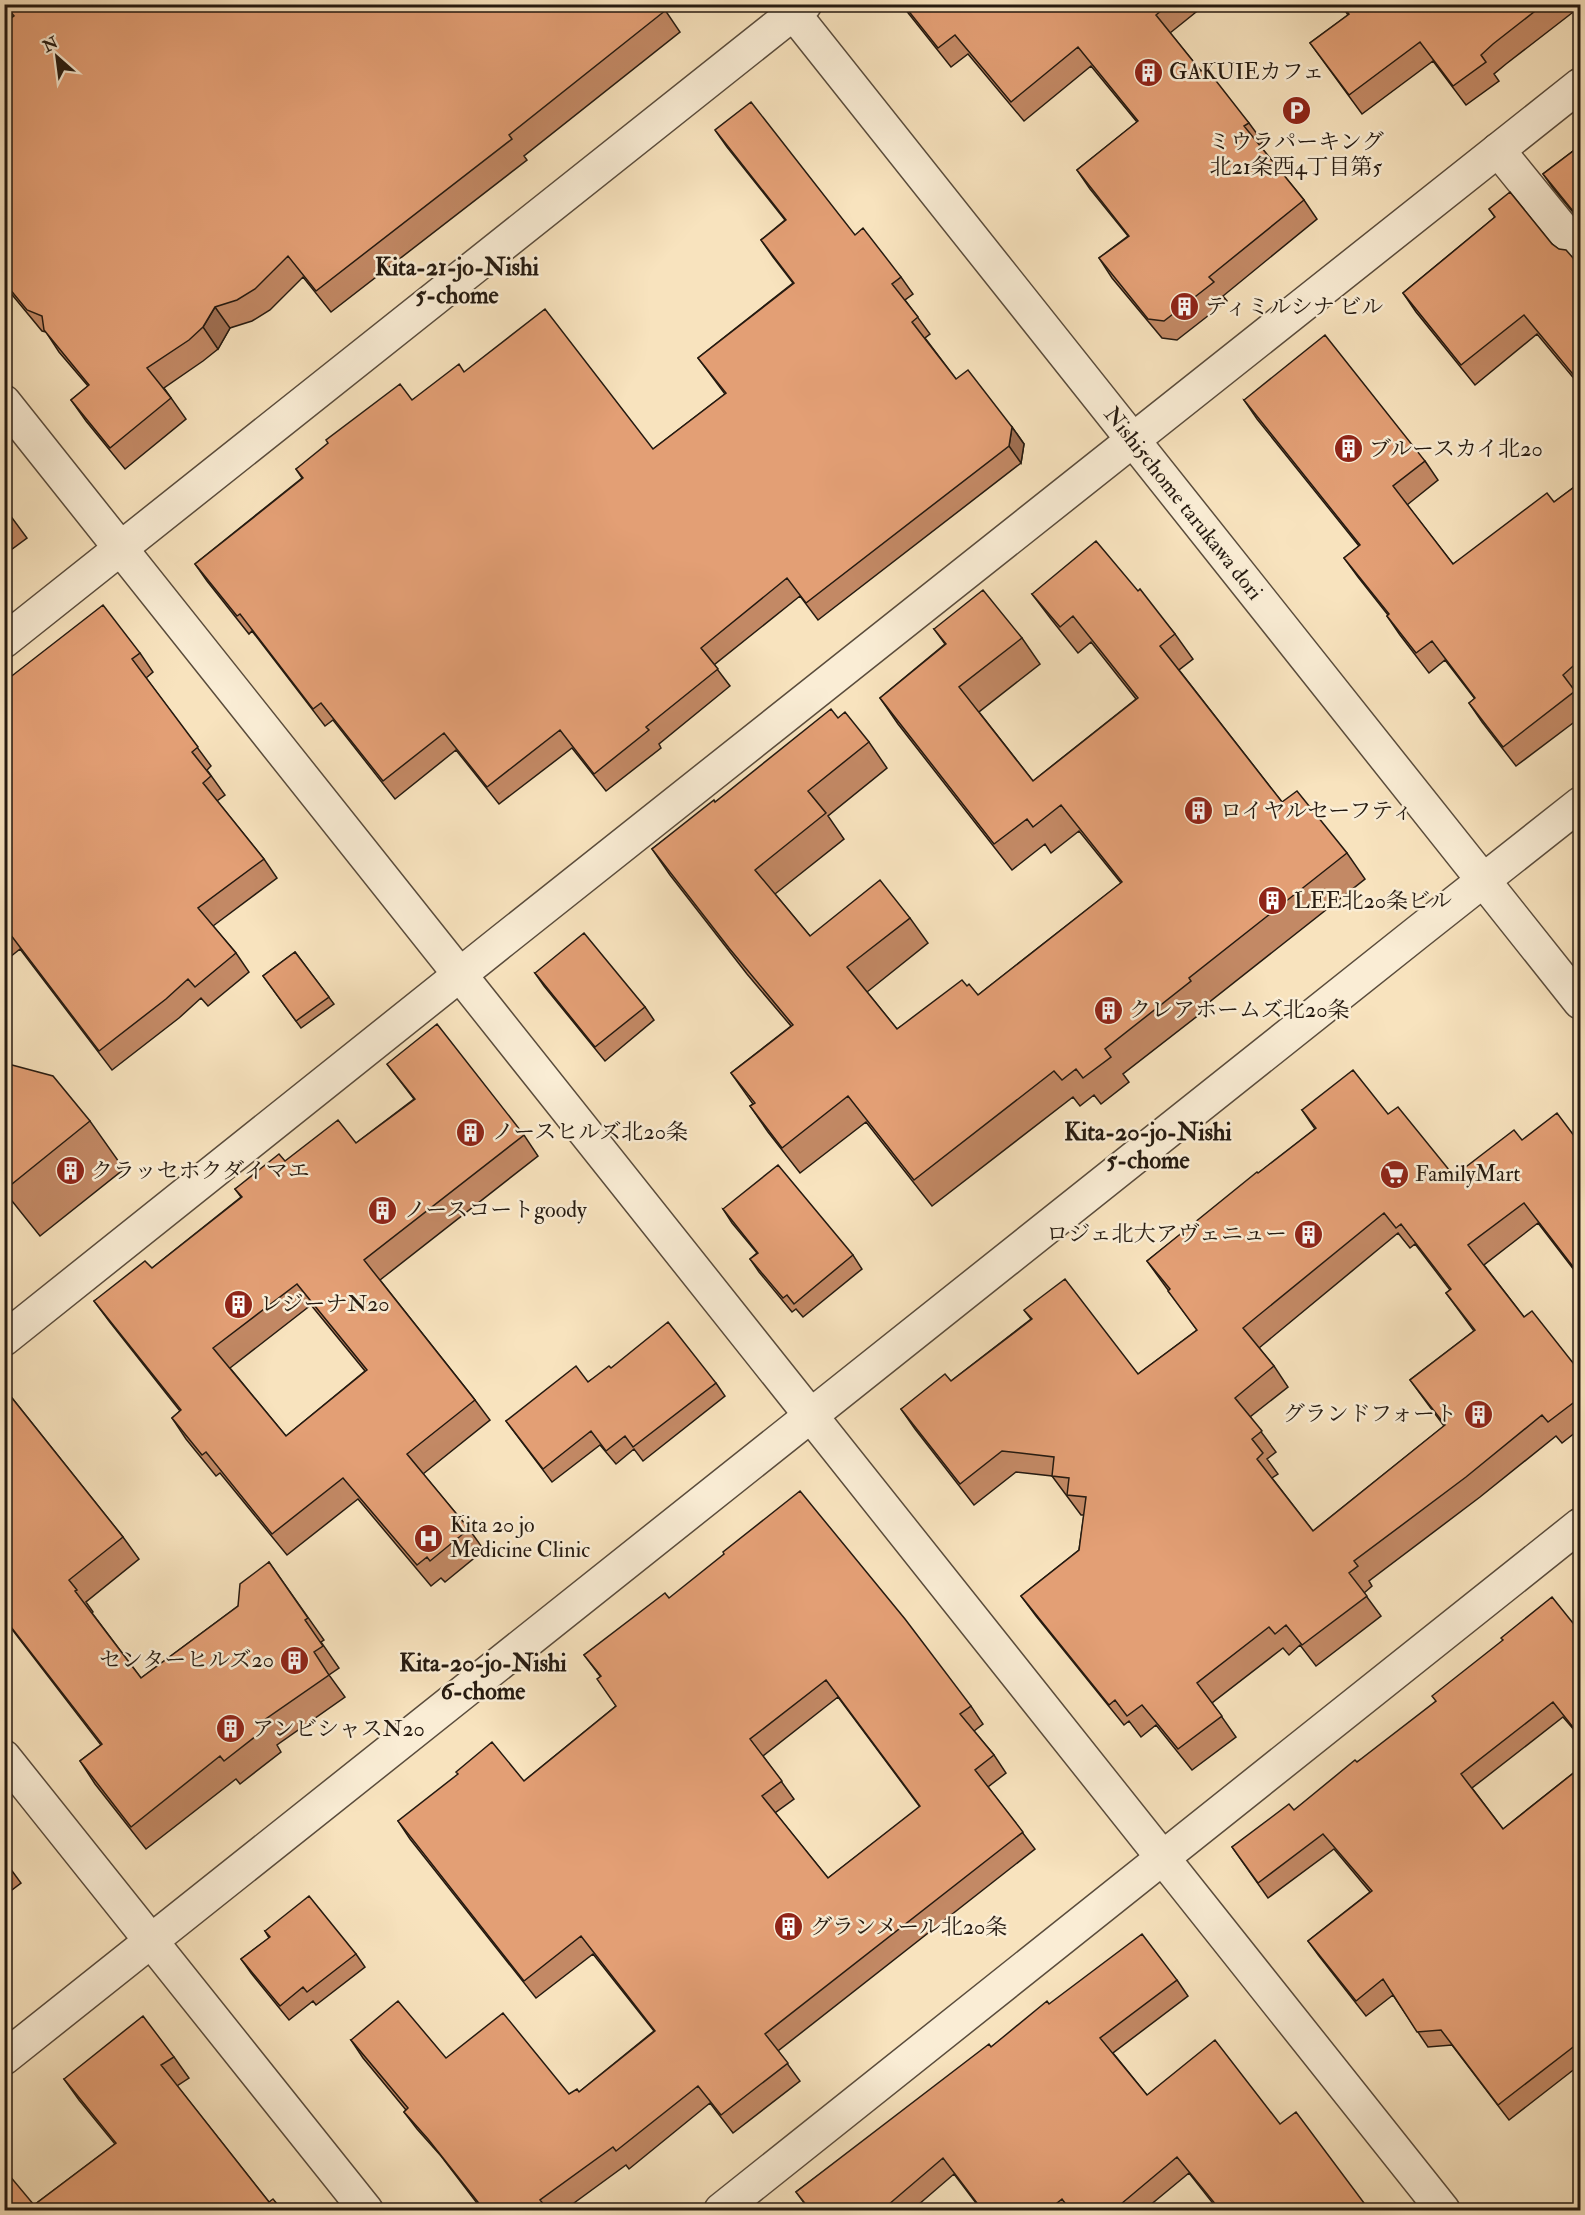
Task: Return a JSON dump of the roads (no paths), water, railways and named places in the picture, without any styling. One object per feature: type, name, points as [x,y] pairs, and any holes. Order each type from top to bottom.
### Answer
[{"type":"street","name":"Nishi5chome tarukawa dori","points":[[795,8],[1133,440],[1581,1002]]},
{"type":"street","points":[[4,641],[122,550],[795,8]]},
{"type":"street","points":[[4,1339],[1581,85]]},
{"type":"street","points":[[1498,150],[1581,251]]},
{"type":"street","points":[[4,402],[1443,2211]]},
{"type":"street","points":[[4,2058],[1581,804]]},
{"type":"street","points":[[721,2211],[1581,1525]]},
{"type":"street","points":[[4,1757],[366,2211]]},
{"type":"place","name":"GAKUIEカフェ","points":[[1148,72]]},
{"type":"place","name":"ミウラパーキング 北21条西4丁目第5","points":[[1296,110]]},
{"type":"place","name":"ティミルシナ ビル","points":[[1184,307]]},
{"type":"place","name":"ブルースカイ北20","points":[[1348,449]]},
{"type":"place","name":"ロイヤルセーフティ","points":[[1199,811]]},
{"type":"place","name":"LEE北20条ビル","points":[[1273,901]]},
{"type":"place","name":"クレアホームズ北20条","points":[[1108,1010]]},
{"type":"place","name":"ノースヒルズ北20条","points":[[471,1132]]},
{"type":"place","name":"クラッセホクダイマエ","points":[[70,1171]]},
{"type":"place","name":"FamilyMart","points":[[1394,1174]]},
{"type":"place","name":"ノースコートgoody","points":[[383,1210]]},
{"type":"place","name":"ロジェ北大アヴェニュー","points":[[1308,1234]]},
{"type":"place","name":"レジーナN20","points":[[239,1304]]},
{"type":"place","name":"グランドフォート","points":[[1478,1414]]},
{"type":"place","name":"Kita 20 jo Medicine Clinic","points":[[429,1538]]},
{"type":"place","name":"センターヒルズ20","points":[[295,1660]]},
{"type":"place","name":"アンビシャスN20","points":[[231,1729]]},
{"type":"place","name":"グランメール北20条","points":[[789,1927]]},
{"type":"district","name":"Kita-21-jo-Nishi 5-chome","points":[[457,281]]},
{"type":"district","name":"Kita-20-jo-Nishi 5-chome","points":[[1148,1146]]},
{"type":"district","name":"Kita-20-jo-Nishi 6-chome","points":[[483,1677]]}]
